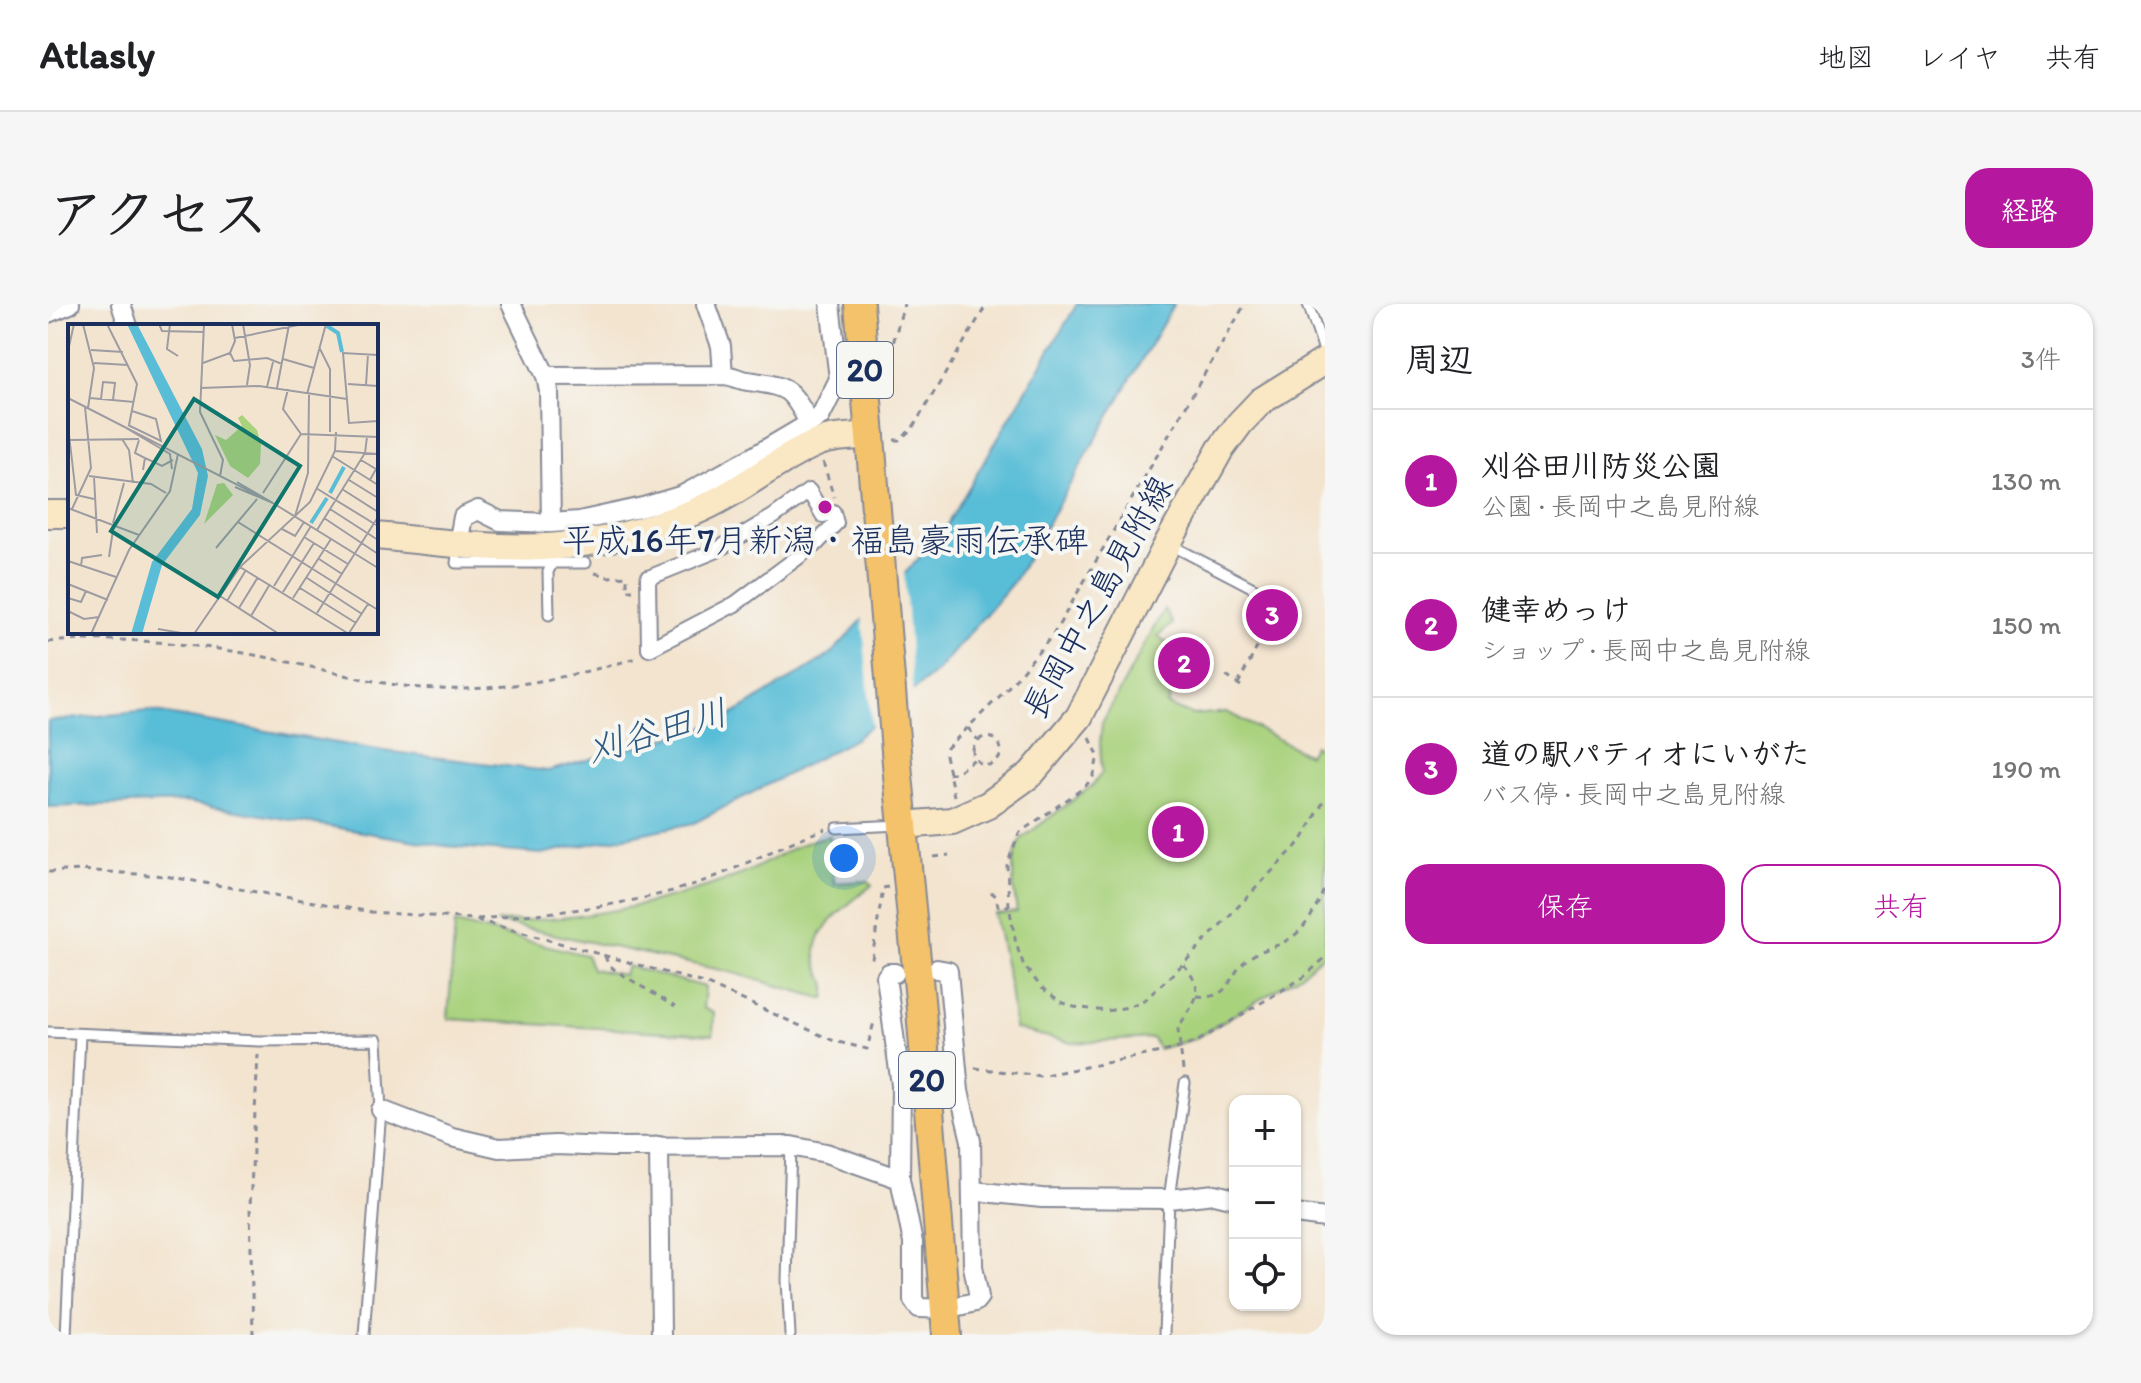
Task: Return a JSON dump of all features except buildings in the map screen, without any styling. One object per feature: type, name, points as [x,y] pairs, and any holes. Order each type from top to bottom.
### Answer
[{"type":"main road","name":"20","points":[[859,304],[880,438],[875,479],[947,1322]]},
{"type":"main road","name":"長岡中之島見附線","points":[[903,825],[937,823],[968,814],[1011,790],[1031,774],[1079,717],[1168,543],[1220,450],[1261,401],[1325,361]]},
{"type":"main road","points":[[378,536],[458,544],[582,543],[656,526],[697,510],[733,493],[817,443],[880,438]]},
{"type":"street","points":[[48,313],[70,304]]},
{"type":"street","points":[[121,304],[127,324]]},
{"type":"street","points":[[511,304],[546,376],[549,391],[553,544]]},
{"type":"street","points":[[706,304],[721,346],[723,375]]},
{"type":"street","points":[[553,544],[579,521],[683,495],[820,417],[839,379],[830,304]]},
{"type":"street","points":[[546,376],[723,375],[751,382],[774,383],[798,402],[809,423]]},
{"type":"street","points":[[809,491],[823,515],[833,512],[836,523],[817,543],[735,604],[649,649],[648,592],[648,578],[715,551],[773,517],[809,491]]},
{"type":"street","points":[[895,973],[889,973],[886,977],[901,1085],[900,1179],[913,1243],[913,1300],[919,1308],[947,1322],[979,1297],[973,1266],[971,1141],[959,1091],[948,971],[937,969]]},
{"type":"street","points":[[381,1110],[452,1137],[499,1148],[555,1145],[791,1146],[826,1153],[900,1179]]},
{"type":"street","points":[[659,1146],[661,1335]]},
{"type":"street","points":[[973,1191],[1042,1198],[1169,1199],[1215,1194],[1229,1198]]},
{"type":"street","points":[[1301,1215],[1325,1218]]},
{"type":"lane","points":[[1308,304],[1325,354]]},
{"type":"lane","points":[[1168,543],[1290,607]]},
{"type":"lane","points":[[549,615],[548,572],[553,544],[586,568]]},
{"type":"lane","points":[[837,828],[903,825]]},
{"type":"lane","points":[[48,1032],[259,1041],[377,1040],[381,1110],[364,1335]]},
{"type":"lane","points":[[66,1335],[80,1035]]},
{"type":"lane","points":[[1164,1335],[1169,1199],[1185,1083]]},
{"type":"lane","points":[[790,1335],[787,1280],[791,1146]]},
{"type":"path","points":[[883,367],[889,364],[904,304]]},
{"type":"path","points":[[880,438],[899,440],[912,429],[987,304]]},
{"type":"path","points":[[954,800],[945,755],[947,748],[1004,692],[1053,635],[1245,304]]},
{"type":"path","points":[[825,468],[834,499]]},
{"type":"path","points":[[586,568],[608,577],[627,576],[627,590],[648,592]]},
{"type":"path","points":[[1226,676],[1240,685],[1276,612]]},
{"type":"path","points":[[48,642],[113,640],[180,645],[258,655],[392,683],[439,689],[498,687],[562,677],[642,656]]},
{"type":"path","points":[[968,728],[978,740]]},
{"type":"path","points":[[990,737],[998,741],[1001,750],[996,762],[983,764],[976,758],[974,747],[978,740],[990,737]]},
{"type":"path","points":[[1090,738],[1098,755],[1094,775],[1085,787],[1019,833],[1007,865],[1009,906],[1016,944],[1030,975],[1052,996],[1074,1007],[1107,1011],[1146,999],[1302,840],[1325,799]]},
{"type":"path","points":[[948,774],[957,772],[976,758]]},
{"type":"path","points":[[996,762],[1004,770]]},
{"type":"path","points":[[48,872],[81,870],[165,876],[371,912],[473,919],[613,906],[661,895],[745,866],[813,833],[837,828]]},
{"type":"path","points":[[934,857],[949,855]]},
{"type":"path","points":[[1197,996],[1217,995],[1225,990],[1249,957],[1297,934],[1313,915],[1325,887]]},
{"type":"path","points":[[991,892],[996,896],[998,906],[1009,906]]},
{"type":"path","points":[[872,959],[882,893]]},
{"type":"path","points":[[473,919],[707,984],[834,1041],[867,1049],[876,1014]]},
{"type":"path","points":[[605,955],[608,964],[615,970],[675,1007]]},
{"type":"path","points":[[975,1068],[1040,1076],[1179,1048],[1198,1041],[1290,985],[1325,958]]},
{"type":"path","points":[[1183,964],[1196,981],[1197,996],[1178,1029],[1185,1083]]},
{"type":"path","points":[[253,1335],[250,1207],[259,1041]]},
{"type":"green space","points":[[1164,609],[1172,624],[1158,636],[1167,643],[1161,656],[1160,669],[1164,681],[1173,692],[1167,705],[1192,715],[1227,712],[1308,755],[1314,745],[1321,750],[1325,745],[1325,953],[1300,975],[1194,1039],[1158,1049],[1153,1038],[1072,1043],[1015,1029],[995,914],[1017,912],[1013,875],[1017,848],[1021,839],[1093,785],[1102,772],[1102,723]]},
{"type":"green space","points":[[830,836],[834,883],[869,881],[872,885],[833,918],[819,939],[817,963],[826,984],[825,999],[730,972],[496,922],[588,915],[676,896],[735,877],[793,848]]},
{"type":"green space","points":[[455,923],[586,955],[592,969],[624,975],[627,966],[705,987],[703,1008],[714,1013],[713,1035],[448,1019]]},
{"type":"water","points":[[1077,304],[1174,304],[1014,581],[938,670],[855,739],[694,823],[541,854],[445,846],[184,802],[48,807],[48,721],[149,711],[384,751],[548,771],[719,723],[831,654],[942,533]]},
{"type":"pier","points":[[904,569],[913,696],[872,730],[862,615]]},
{"type":"place","name":"平成16年7月新潟・福島豪雨伝承碑","points":[[825,507]]},
{"type":"place","name":"道の駅パティオにいがた","points":[[1272,615]]},
{"type":"place","name":"健幸めっけ","points":[[1184,663]]},
{"type":"place","name":"刈谷田川防災公園","points":[[1178,832]]},
{"type":"water label","name":"刈谷田川","points":[[657,730]]}]
